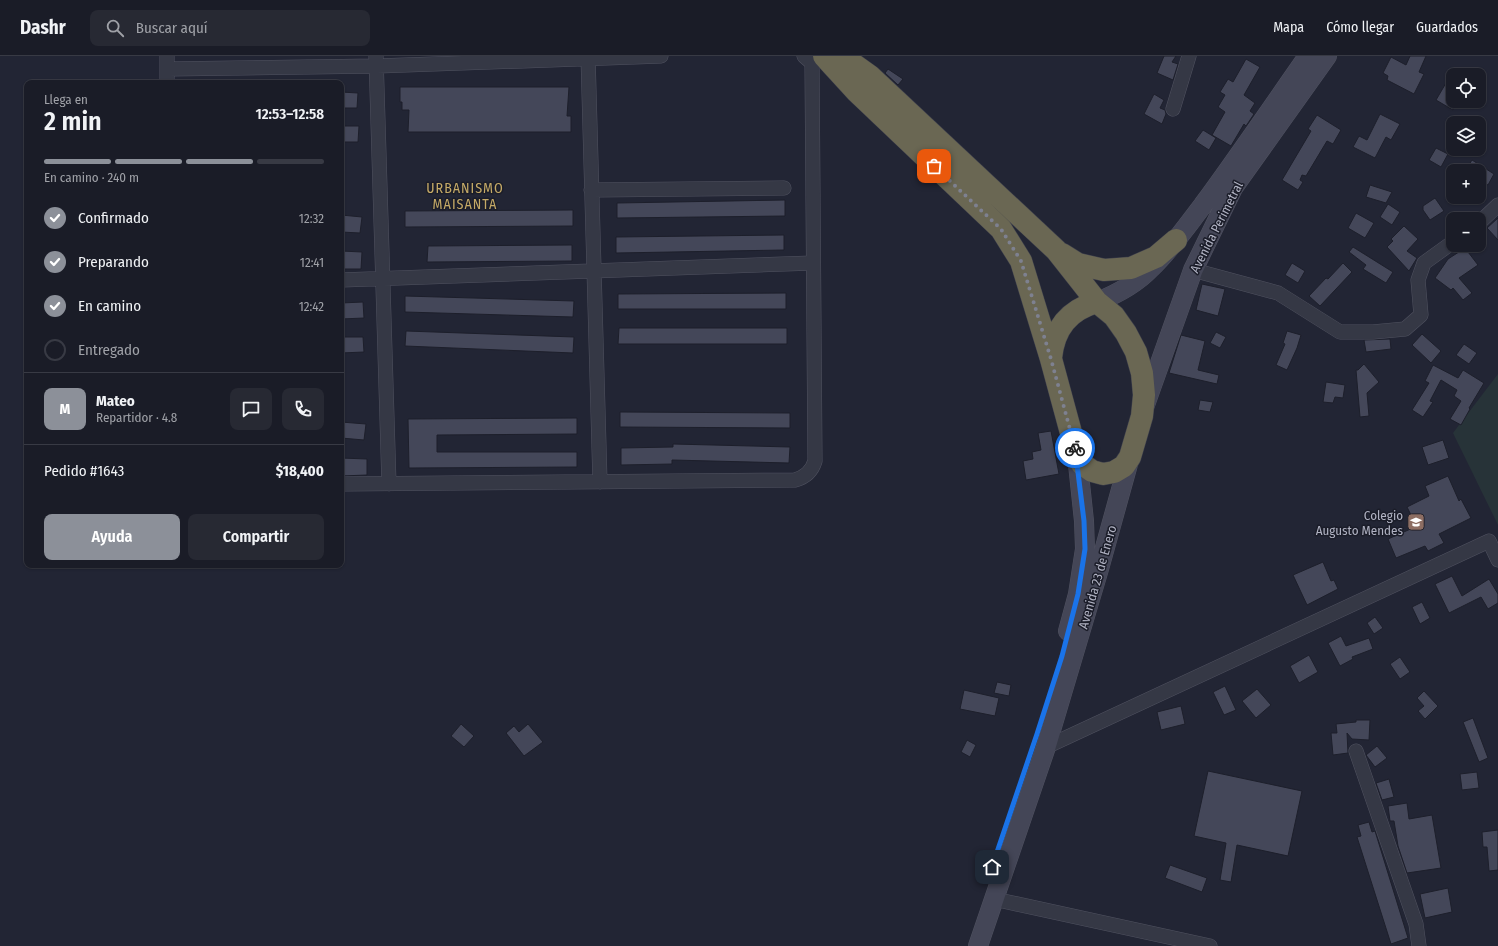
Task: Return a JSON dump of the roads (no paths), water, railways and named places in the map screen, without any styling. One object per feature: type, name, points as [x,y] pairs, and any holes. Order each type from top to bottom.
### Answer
[{"type":"highway","points":[[824,56],[857,92],[1001,229],[1021,261],[1051,359],[1077,454],[1082,464],[1092,471],[1103,474],[1114,472],[1124,466],[1130,457],[1142,416],[1144,395],[1142,373],[1136,352],[1126,333],[1114,316],[1097,302],[1056,250],[870,76],[842,56]]},
{"type":"highway","points":[[1056,250],[1078,264],[1104,270],[1131,268],[1156,257],[1176,240]]},
{"type":"highway","points":[[1051,359],[1055,339],[1064,322],[1079,309],[1097,302]]},
{"type":"main road","name":"Avenida Perimetral","points":[[1097,302],[1115,295],[1134,283],[1151,269],[1176,240],[1215,189],[1308,56]]},
{"type":"main road","name":"Avenida Perimetral","points":[[1142,416],[1192,270],[1234,188],[1327,56]]},
{"type":"main road","name":"Avenida 23 de Enero","points":[[964,946],[1035,740],[1062,656],[1078,594],[1085,549],[1084,521],[1077,454]]},
{"type":"main road","name":"Avenida 23 de Enero","points":[[978,946],[1046,747],[1099,569],[1130,457]]},
{"type":"street","points":[[167,80],[167,62],[376,61],[661,56]]},
{"type":"street","points":[[344,484],[795,480],[801,478],[810,471],[815,461],[812,64],[804,56]]},
{"type":"street","points":[[1173,109],[1189,56]]},
{"type":"street","points":[[588,58],[600,482]]},
{"type":"street","points":[[376,61],[389,484]]},
{"type":"street","points":[[592,190],[784,188]]},
{"type":"street","points":[[1486,216],[1498,204]]},
{"type":"street","points":[[1192,270],[1278,293],[1340,332],[1373,332],[1405,329],[1421,315],[1418,280],[1424,263],[1446,247]]},
{"type":"street","points":[[344,280],[814,263]]},
{"type":"street","points":[[1046,747],[1488,541],[1498,560]]},
{"type":"street","points":[[1356,751],[1416,924],[1419,946]]},
{"type":"street","points":[[994,899],[1210,946]]},
{"type":"place","name":"Colegio Augusto Mendes","points":[[1416,522]]},
{"type":"district","name":"URBANISMO MAISANTA","points":[[465,196]]}]
